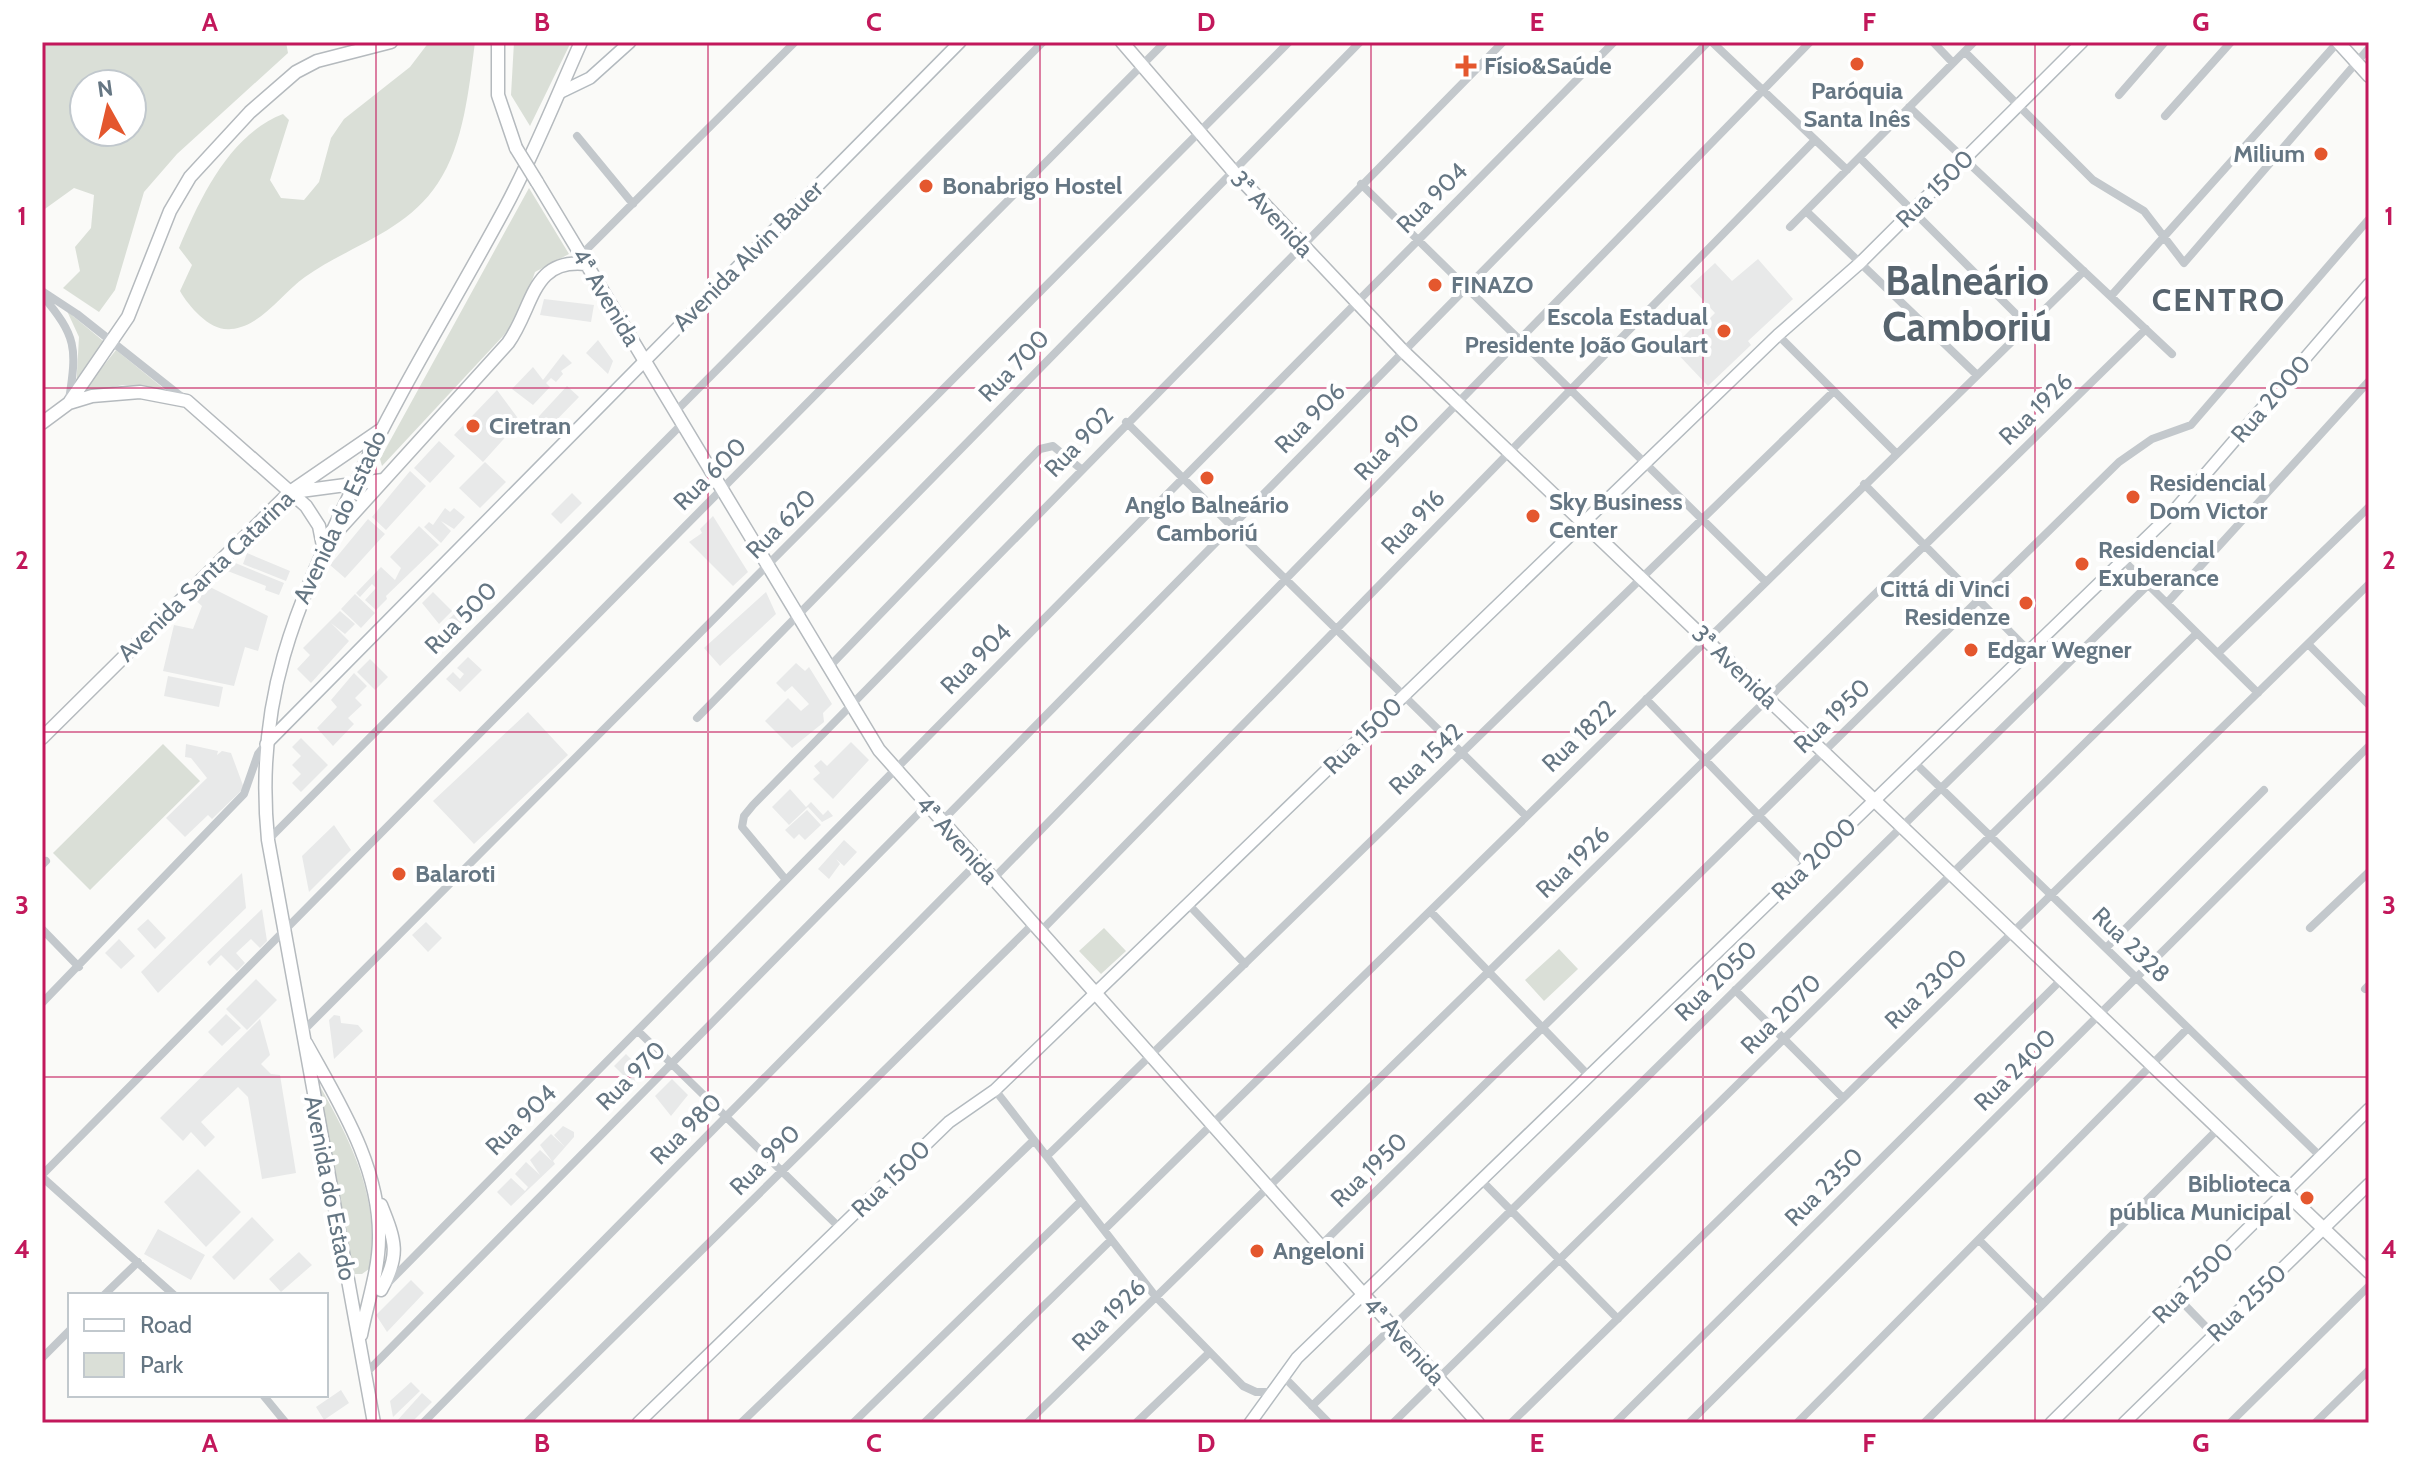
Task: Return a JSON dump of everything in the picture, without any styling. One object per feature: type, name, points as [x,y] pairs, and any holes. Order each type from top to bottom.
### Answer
[{"type":"main road","points":[[42,423],[69,403],[114,342],[128,317],[182,190],[225,139],[296,72],[317,61],[391,42]]},
{"type":"main road","name":"4ª Avenida","points":[[498,42],[498,95],[516,148],[850,706],[895,770],[1478,1423]]},
{"type":"main road","name":"Avenida do Estado","points":[[372,1422],[268,840],[264,786],[271,705],[288,635],[323,546],[382,428],[505,208],[581,42]]},
{"type":"main road","points":[[559,93],[590,78],[630,42]]},
{"type":"main road","name":"Avenida Alvin Bauer","points":[[266,744],[960,42]]},
{"type":"main road","name":"3ª Avenida","points":[[1122,42],[1300,245],[1404,352],[2369,1272]]},
{"type":"main road","name":"Rua 1500","points":[[638,1423],[949,1122],[995,1090],[1778,335],[1860,263],[2082,42]]},
{"type":"main road","points":[[2338,42],[2369,76]]},
{"type":"main road","points":[[323,546],[508,343],[524,318],[543,275],[559,264],[584,260]]},
{"type":"main road","name":"Rua 2000","points":[[1250,1423],[1297,1358],[1808,866],[2196,486],[2369,284]]},
{"type":"main road","points":[[69,403],[104,395],[140,392],[187,401],[314,517],[323,546]]},
{"type":"main road","name":"Avenida Santa Catarina","points":[[42,738],[290,492],[382,428]]},
{"type":"main road","points":[[290,492],[383,480]]},
{"type":"main road","name":"Avenida do Estado","points":[[301,1033],[349,1121],[371,1184],[379,1237],[360,1342]]},
{"type":"main road","name":"Rua 2500","points":[[2051,1423],[2369,1109]]},
{"type":"main road","points":[[371,1184],[393,1234],[395,1264],[381,1290]]},
{"type":"main road","name":"Rua 2550","points":[[2124,1423],[2369,1184]]},
{"type":"street","points":[[584,260],[633,204],[795,42]]},
{"type":"street","points":[[675,412],[1043,42]]},
{"type":"street","name":"Rua 600","points":[[42,1176],[1165,42]]},
{"type":"street","name":"Rua 620","points":[[301,1033],[1289,42]]},
{"type":"street","name":"Rua 700","points":[[697,718],[1360,42]]},
{"type":"street","name":"Rua 902","points":[[786,880],[747,836],[742,827],[744,816],[1126,422],[1503,42]]},
{"type":"street","name":"Rua 904","points":[[367,1305],[1614,42]]},
{"type":"street","points":[[1710,42],[1847,170]]},
{"type":"street","name":"Rua 906","points":[[940,822],[1710,42]]},
{"type":"street","name":"Rua 910","points":[[992,880],[1810,42]]},
{"type":"street","points":[[1933,42],[1953,63]]},
{"type":"street","points":[[1790,227],[1974,42]]},
{"type":"street","points":[[2119,95],[2165,42]]},
{"type":"street","points":[[2165,116],[2231,42]]},
{"type":"street","points":[[2111,296],[2338,42]]},
{"type":"street","points":[[1965,52],[2093,180],[2144,211],[2184,263],[2369,48]]},
{"type":"street","points":[[1909,107],[2172,354]]},
{"type":"street","points":[[577,136],[633,204]]},
{"type":"street","name":"Rua 916","points":[[1036,929],[1336,629],[1815,140]]},
{"type":"street","points":[[1860,158],[2027,325]]},
{"type":"street","points":[[1361,184],[1765,581]]},
{"type":"street","points":[[1806,211],[1977,375]]},
{"type":"street","name":"Rua 1950","points":[[1320,1246],[2119,462],[2152,439],[2191,425],[2369,219]]},
{"type":"street","name":"Rua 1822","points":[[1104,1230],[2084,271]]},
{"type":"street","points":[[42,293],[114,342],[187,401]]},
{"type":"street","points":[[42,293],[72,334],[74,356],[69,403]]},
{"type":"street","name":"Rua 1926","points":[[1027,1423],[2146,329]]},
{"type":"street","points":[[1778,335],[1896,453]]},
{"type":"street","points":[[2167,603],[2369,381]]},
{"type":"street","name":"Rua 1542","points":[[1047,1156],[1834,391]]},
{"type":"street","points":[[1126,422],[1526,816]]},
{"type":"street","name":"Rua 500","points":[[268,840],[682,424]]},
{"type":"street","points":[[828,668],[1040,449],[1053,446],[1081,469]]},
{"type":"street","points":[[1864,484],[2029,651]]},
{"type":"street","points":[[2218,653],[2369,507]]},
{"type":"street","points":[[2123,560],[2258,693]]},
{"type":"street","name":"Rua 2300","points":[[1511,1423],[2369,584]]},
{"type":"street","name":"Rua 2050","points":[[1312,1406],[2148,585]]},
{"type":"street","name":"Rua 2070","points":[[1393,1423],[2197,633]]},
{"type":"street","points":[[2308,644],[2369,705]]},
{"type":"street","points":[[1646,699],[1808,866]]},
{"type":"street","points":[[42,1003],[244,794],[258,754],[266,744]]},
{"type":"street","name":"Rua 2400","points":[[1689,1423],[2369,746]]},
{"type":"street","name":"Rua 2328","points":[[1914,762],[2321,1157]]},
{"type":"street","points":[[2106,948],[2264,790]]},
{"type":"street","name":"Rua 970","points":[[365,1374],[926,806]]},
{"type":"street","name":"Rua 980","points":[[423,1423],[977,863]]},
{"type":"street","points":[[2310,928],[2369,872]]},
{"type":"street","points":[[1188,904],[1245,964]]},
{"type":"street","points":[[1431,912],[1590,1077]]},
{"type":"street","points":[[42,929],[79,967]]},
{"type":"street","name":"Rua 990","points":[[530,1422],[782,1171],[1036,929]]},
{"type":"street","name":"Rua 2350","points":[[1615,1423],[2062,979]]},
{"type":"street","points":[[1735,990],[1843,1098]]},
{"type":"street","points":[[1797,1423],[2188,1028]]},
{"type":"street","points":[[638,1031],[840,1228]]},
{"type":"street","points":[[995,1090],[1156,1297],[1243,1386],[1256,1392],[1273,1392]]},
{"type":"street","points":[[1924,1423],[2219,1128]]},
{"type":"street","points":[[741,1423],[1034,1140]]},
{"type":"street","points":[[42,1176],[172,1293]]},
{"type":"street","points":[[1482,1181],[1618,1319]]},
{"type":"street","points":[[853,1423],[1081,1201]]},
{"type":"street","points":[[924,1423],[1111,1240]]},
{"type":"street","points":[[1979,1240],[2043,1304]]},
{"type":"street","points":[[106,1293],[138,1262]]},
{"type":"street","points":[[2230,1423],[2369,1286]]},
{"type":"street","points":[[2178,1298],[2214,1335]]},
{"type":"street","points":[[42,1358],[68,1332]]},
{"type":"street","points":[[1136,1423],[1209,1353]]},
{"type":"street","points":[[2315,1423],[2369,1370]]},
{"type":"street","points":[[1283,1376],[1329,1423]]},
{"type":"street","points":[[265,1397],[286,1423]]},
{"type":"shaded area","name":"Escola Estadual Presidente João Goulart","points":[[1758,259],[1793,299],[1748,341],[1751,345],[1708,386],[1672,348],[1704,316],[1708,320],[1715,313],[1690,286],[1715,263],[1732,281]]},
{"type":"shaded area","points":[[544,299],[594,305],[591,322],[540,315]]},
{"type":"shaded area","points":[[598,340],[613,361],[608,374],[586,353]]},
{"type":"shaded area","points":[[563,354],[572,363],[561,371],[563,374],[556,382],[551,378],[546,383],[550,387],[533,405],[512,389],[533,367],[543,380]]},
{"type":"shaded area","points":[[567,386],[579,397],[540,437],[529,427]]},
{"type":"shaded area","points":[[497,390],[520,421],[483,462],[454,435]]},
{"type":"shaded area","points":[[439,441],[455,456],[430,483],[414,468]]},
{"type":"shaded area","points":[[485,462],[506,482],[480,508],[459,488]]},
{"type":"shaded area","points":[[410,471],[426,486],[386,530],[372,517]]},
{"type":"shaded area","points":[[572,493],[582,503],[561,524],[551,514]]},
{"type":"shaded area","points":[[445,508],[450,512],[454,508],[465,517],[454,529],[441,521],[451,531],[441,543],[424,527],[429,522],[433,525]]},
{"type":"shaded area","points":[[713,516],[748,572],[733,586],[689,542],[702,533],[700,529]]},
{"type":"shaded area","points":[[368,519],[385,534],[345,578],[330,565]]},
{"type":"shaded area","points":[[419,526],[439,545],[386,596],[387,599],[376,610],[365,600],[376,588],[372,584],[360,597],[356,593],[381,567],[395,580],[401,568],[390,557]]},
{"type":"shaded area","points":[[247,553],[290,571],[286,581],[243,564]]},
{"type":"shaded area","points":[[233,562],[284,583],[279,595],[265,590],[266,586],[225,570]]},
{"type":"shaded area","points":[[210,587],[268,616],[258,651],[245,647],[234,686],[163,671],[174,625],[193,629],[202,606],[195,600]]},
{"type":"shaded area","points":[[433,592],[452,611],[439,624],[422,603]]},
{"type":"shaded area","points":[[766,592],[776,614],[720,666],[704,648]]},
{"type":"shaded area","points":[[355,594],[375,613],[361,628],[341,609]]},
{"type":"shaded area","points":[[468,601],[480,612],[456,635],[447,626],[452,622],[449,619]]},
{"type":"shaded area","points":[[340,611],[355,624],[345,634],[331,623],[349,641],[311,683],[297,669],[310,655],[303,648]]},
{"type":"shaded area","points":[[468,657],[482,670],[460,692],[446,679],[453,672],[460,679],[464,674],[457,668]]},
{"type":"shaded area","points":[[370,659],[388,677],[375,690],[357,672]]},
{"type":"shaded area","points":[[796,663],[805,671],[809,667],[832,704],[823,713],[824,722],[792,748],[765,721],[788,698],[801,711],[809,704],[792,686],[785,692],[776,683]]},
{"type":"shaded area","points":[[354,673],[367,686],[355,698],[362,705],[348,718],[354,724],[333,746],[317,728],[337,707],[331,700]]},
{"type":"shaded area","points":[[168,676],[223,687],[219,707],[164,696]]},
{"type":"shaded area","points":[[528,712],[568,755],[474,844],[433,801]]},
{"type":"shaded area","points":[[301,738],[328,765],[301,792],[292,783],[301,774],[292,765],[301,756],[292,747]]},
{"type":"shaded area","points":[[851,742],[869,760],[833,799],[813,779],[820,773],[814,766],[821,760],[827,766]]},
{"type":"shaded area","points":[[186,744],[218,751],[217,755],[222,751],[231,753],[244,788],[212,819],[208,815],[185,837],[166,818],[207,778],[191,758],[185,757]]},
{"type":"shaded area","points":[[790,789],[806,807],[811,802],[823,815],[828,810],[833,816],[822,822],[808,807],[789,825],[772,807]]},
{"type":"shaded area","points":[[807,810],[821,825],[805,840],[799,834],[794,839],[785,830]]},
{"type":"shaded area","points":[[334,825],[351,850],[309,892],[302,856]]},
{"type":"shaded area","points":[[844,840],[857,852],[844,866],[836,859],[840,864],[829,879],[818,869]]},
{"type":"shaded area","points":[[242,873],[246,908],[158,993],[141,972]]},
{"type":"shaded area","points":[[262,909],[267,941],[260,948],[251,939],[236,953],[245,963],[237,971],[221,955],[210,966],[207,962]]},
{"type":"shaded area","points":[[148,919],[166,938],[155,949],[137,929]]},
{"type":"shaded area","points":[[426,922],[442,938],[428,952],[412,935]]},
{"type":"shaded area","points":[[119,939],[135,956],[121,969],[105,953]]},
{"type":"shaded area","points":[[256,979],[277,1000],[247,1030],[226,1009]]},
{"type":"shaded area","points":[[226,1014],[241,1028],[222,1046],[208,1032]]},
{"type":"shaded area","points":[[334,1015],[340,1016],[341,1023],[358,1025],[363,1031],[334,1059],[329,1020]]},
{"type":"shaded area","points":[[260,1019],[270,1055],[261,1064],[271,1074],[280,1075],[296,1173],[262,1179],[248,1097],[238,1087],[201,1122],[215,1137],[205,1147],[191,1132],[183,1141],[160,1118]]},
{"type":"shaded area","points":[[626,1054],[644,1072],[632,1084],[614,1066]]},
{"type":"shaded area","points":[[672,1079],[688,1095],[671,1116],[655,1096]]},
{"type":"shaded area","points":[[563,1126],[574,1132],[574,1137],[553,1161],[555,1164],[511,1206],[497,1192],[511,1178],[525,1191],[528,1187],[515,1174],[526,1162],[540,1175],[530,1160],[540,1150],[552,1161],[540,1145],[551,1134],[565,1147],[554,1135]]},
{"type":"shaded area","points":[[198,1169],[241,1212],[206,1247],[164,1202]]},
{"type":"shaded area","points":[[252,1217],[274,1240],[234,1280],[212,1257]]},
{"type":"shaded area","points":[[158,1229],[205,1255],[191,1280],[144,1254]]},
{"type":"shaded area","points":[[299,1252],[312,1265],[281,1292],[269,1279]]},
{"type":"shaded area","points":[[411,1280],[424,1293],[387,1332],[376,1315]]},
{"type":"shaded area","points":[[411,1382],[420,1391],[393,1417],[390,1401]]},
{"type":"shaded area","points":[[341,1390],[349,1403],[324,1420],[316,1407]]},
{"type":"shaded area","points":[[422,1393],[432,1402],[411,1423],[395,1423]]},
{"type":"green space","points":[[42,42],[286,42],[288,53],[177,154],[144,192],[115,290],[99,312],[63,288],[80,271],[75,247],[91,228],[94,195],[74,188],[42,211]]},
{"type":"green space","points":[[429,42],[475,42],[460,133],[447,168],[425,200],[376,237],[305,277],[252,322],[231,329],[208,323],[180,291],[192,265],[179,248],[207,189],[232,152],[264,123],[283,114],[289,120],[270,180],[281,198],[304,200],[319,182],[331,138],[344,119],[410,67]]},
{"type":"green space","points":[[514,42],[571,42],[530,126],[511,95]]},
{"type":"green space","points":[[529,188],[569,254],[535,272],[522,310],[504,335],[382,466],[380,459]]},
{"type":"green space","points":[[67,311],[108,345],[76,389],[79,337]]},
{"type":"green space","points":[[116,350],[163,388],[123,385],[82,393]]},
{"type":"green space","points":[[163,744],[200,781],[90,890],[53,853]]},
{"type":"green space","points":[[1104,928],[1126,951],[1101,974],[1079,951]]},
{"type":"green space","points":[[1559,949],[1578,969],[1544,1001],[1525,980]]},
{"type":"green space","points":[[316,1079],[351,1146],[367,1193],[372,1243],[369,1269],[362,1274],[354,1274],[349,1268]]},
{"type":"place","name":"Paróquia Santa Inês","points":[[1857,64]]},
{"type":"place","name":"Físio&Saúde","points":[[1466,66]]},
{"type":"place","name":"Milium","points":[[2321,154]]},
{"type":"place","name":"Bonabrigo Hostel","points":[[926,186]]},
{"type":"place","name":"FINAZO","points":[[1435,285]]},
{"type":"place","name":"Escola Estadual Presidente João Goulart","points":[[1724,331]]},
{"type":"place","name":"Ciretran","points":[[473,426]]},
{"type":"place","name":"Anglo Balneário Camboriú","points":[[1207,478]]},
{"type":"place","name":"Residencial Dom Victor","points":[[2133,497]]},
{"type":"place","name":"Sky Business Center","points":[[1533,516]]},
{"type":"place","name":"Residencial Exuberance","points":[[2082,564]]},
{"type":"place","name":"Cittá di Vinci Residenze","points":[[2026,603]]},
{"type":"place","name":"Edgar Wegner","points":[[1971,650]]},
{"type":"place","name":"Balaroti","points":[[399,874]]},
{"type":"place","name":"Biblioteca pública Municipal","points":[[2307,1198]]},
{"type":"place","name":"Angeloni","points":[[1257,1251]]},
{"type":"district","name":"CENTRO","points":[[2219,300]]},
{"type":"district","name":"Balneário Camboriú","points":[[1967,304]]}]
